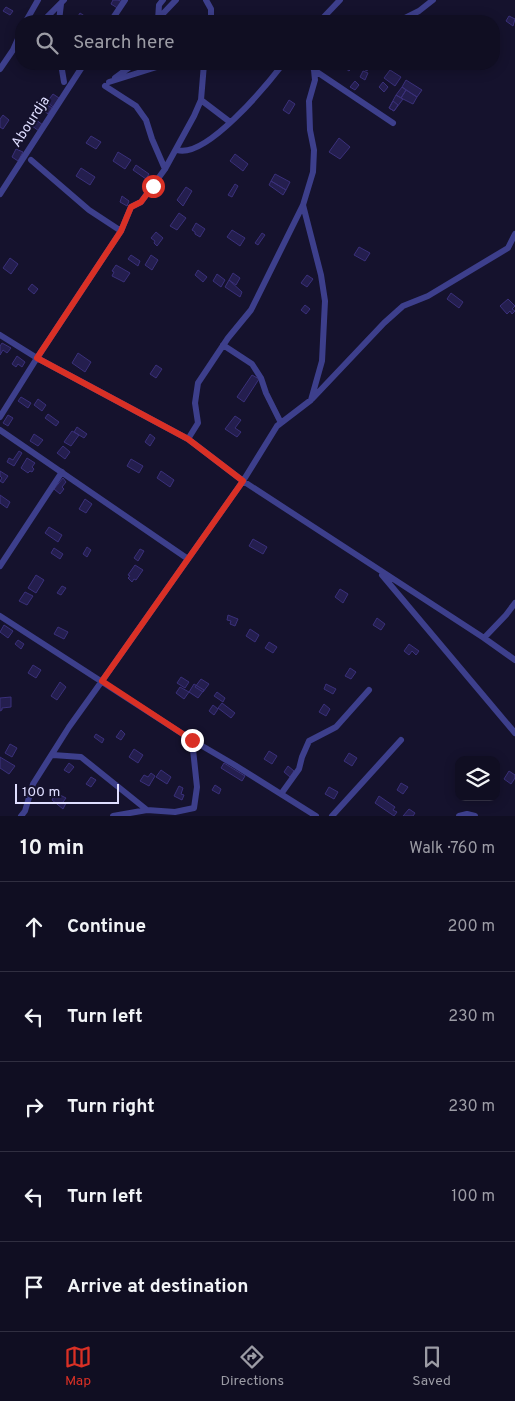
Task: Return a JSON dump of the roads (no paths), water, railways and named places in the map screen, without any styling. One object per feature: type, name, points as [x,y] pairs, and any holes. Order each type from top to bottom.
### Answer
[{"type":"street","points":[[29,15],[38,0]]},
{"type":"street","points":[[115,15],[125,0]]},
{"type":"street","points":[[158,15],[159,6],[163,0]]},
{"type":"street","points":[[162,15],[176,0]]},
{"type":"street","points":[[206,0],[211,9],[211,15]]},
{"type":"street","points":[[326,15],[340,0]]},
{"type":"street","points":[[411,15],[433,0]]},
{"type":"street","points":[[49,15],[62,1]]},
{"type":"street","points":[[61,15],[62,1]]},
{"type":"street","points":[[0,69],[15,46]]},
{"type":"street","points":[[62,70],[64,82]]},
{"type":"street","name":"Abourdja","points":[[0,194],[80,70]]},
{"type":"street","points":[[126,70],[110,82],[148,70]]},
{"type":"street","points":[[0,417],[121,231],[131,207],[141,202],[177,150],[201,100],[204,70]]},
{"type":"street","points":[[177,150],[182,152],[211,140],[265,87],[278,70]]},
{"type":"street","points":[[188,439],[198,423],[195,403],[198,383],[223,345],[251,310],[304,205],[313,172],[314,150],[310,130],[309,101],[315,80],[314,70]]},
{"type":"street","points":[[318,70],[393,123]]},
{"type":"street","points":[[105,86],[136,106],[146,120],[165,168]]},
{"type":"street","points":[[201,100],[230,122]]},
{"type":"street","points":[[31,160],[89,210],[121,231]]},
{"type":"street","points":[[304,205],[321,275],[325,301],[322,361],[311,400]]},
{"type":"street","points":[[21,816],[33,784],[69,727],[243,481],[277,426],[311,400],[384,323],[403,306],[428,296],[508,248],[515,234]]},
{"type":"street","points":[[0,335],[37,358],[188,439],[243,481],[515,660]]},
{"type":"street","points":[[223,345],[252,364],[261,378],[266,393],[281,423]]},
{"type":"street","points":[[0,430],[188,559]]},
{"type":"street","points":[[0,566],[62,472]]},
{"type":"street","points":[[376,568],[515,733]]},
{"type":"street","points":[[484,638],[515,604]]},
{"type":"street","points":[[0,616],[192,740],[316,816]]},
{"type":"street","points":[[281,794],[299,769],[309,741],[336,727],[369,690]]},
{"type":"street","points":[[112,816],[146,810],[175,812],[194,808],[197,787],[192,740]]},
{"type":"street","points":[[332,816],[401,740]]},
{"type":"street","points":[[52,754],[81,757],[146,810]]},
{"type":"street","points":[[459,816],[467,814],[475,816]]}]
